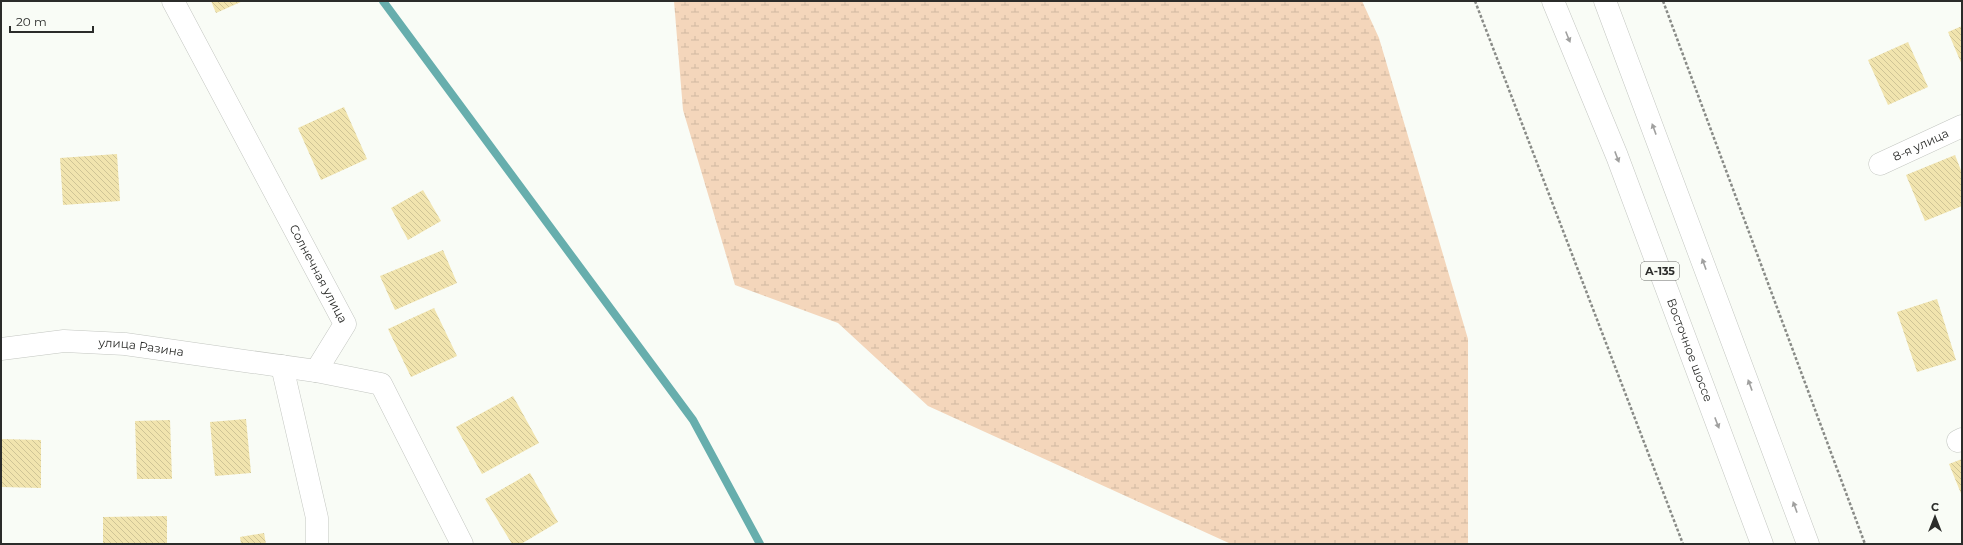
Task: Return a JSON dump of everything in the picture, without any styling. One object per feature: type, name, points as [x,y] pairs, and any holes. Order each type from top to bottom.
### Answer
[{"type":"main road","name":"Солнечная улица","points":[[173,1],[345,324],[316,371]]},
{"type":"main road","name":"Восточное шоссе","points":[[1553,1],[1617,156],[1762,544]]},
{"type":"main road","points":[[1605,1],[1808,544]]},
{"type":"main road","name":"8-я улица","points":[[1880,164],[1962,126]]},
{"type":"main road","name":"улица Разина","points":[[1,349],[64,341],[118,344],[316,371]]},
{"type":"main road","points":[[282,366],[317,518],[317,544]]},
{"type":"main road","points":[[316,371],[381,384],[462,544]]},
{"type":"path","points":[[1475,1],[1683,544]]},
{"type":"path","points":[[1663,1],[1865,544]]},
{"type":"green space","points":[[674,1],[1362,1],[1379,38],[1468,339],[1468,544],[1231,544],[928,406],[838,323],[735,285],[683,110]]},
{"type":"building","points":[[211,1],[243,1],[216,13]]},
{"type":"building","points":[[1962,26],[1962,65],[1948,32]]},
{"type":"building","points":[[1908,42],[1928,87],[1888,105],[1868,60]]},
{"type":"building","points":[[344,107],[367,159],[321,180],[298,128]]},
{"type":"building","points":[[117,154],[120,201],[63,205],[60,158]]},
{"type":"building","points":[[1955,155],[1962,173],[1962,206],[1925,221],[1906,175]]},
{"type":"building","points":[[423,190],[441,221],[408,240],[391,208]]},
{"type":"building","points":[[443,250],[457,283],[395,310],[380,276]]},
{"type":"building","points":[[1937,299],[1956,360],[1917,372],[1897,312]]},
{"type":"building","points":[[434,308],[457,356],[411,377],[388,329]]},
{"type":"building","points":[[513,396],[539,443],[482,474],[456,427]]},
{"type":"building","points":[[246,419],[251,473],[215,476],[210,422]]},
{"type":"building","points":[[170,420],[172,479],[137,479],[135,421]]},
{"type":"building","points":[[1,439],[41,440],[41,488],[1,487]]},
{"type":"building","points":[[1962,459],[1962,496],[1949,464]]},
{"type":"building","points":[[530,473],[558,522],[521,544],[512,544],[485,499]]},
{"type":"building","points":[[167,516],[167,544],[103,544],[103,517]]},
{"type":"building","points":[[264,533],[266,544],[241,544],[240,537]]},
{"type":"waterway","points":[[383,1],[693,420],[760,544]]}]
